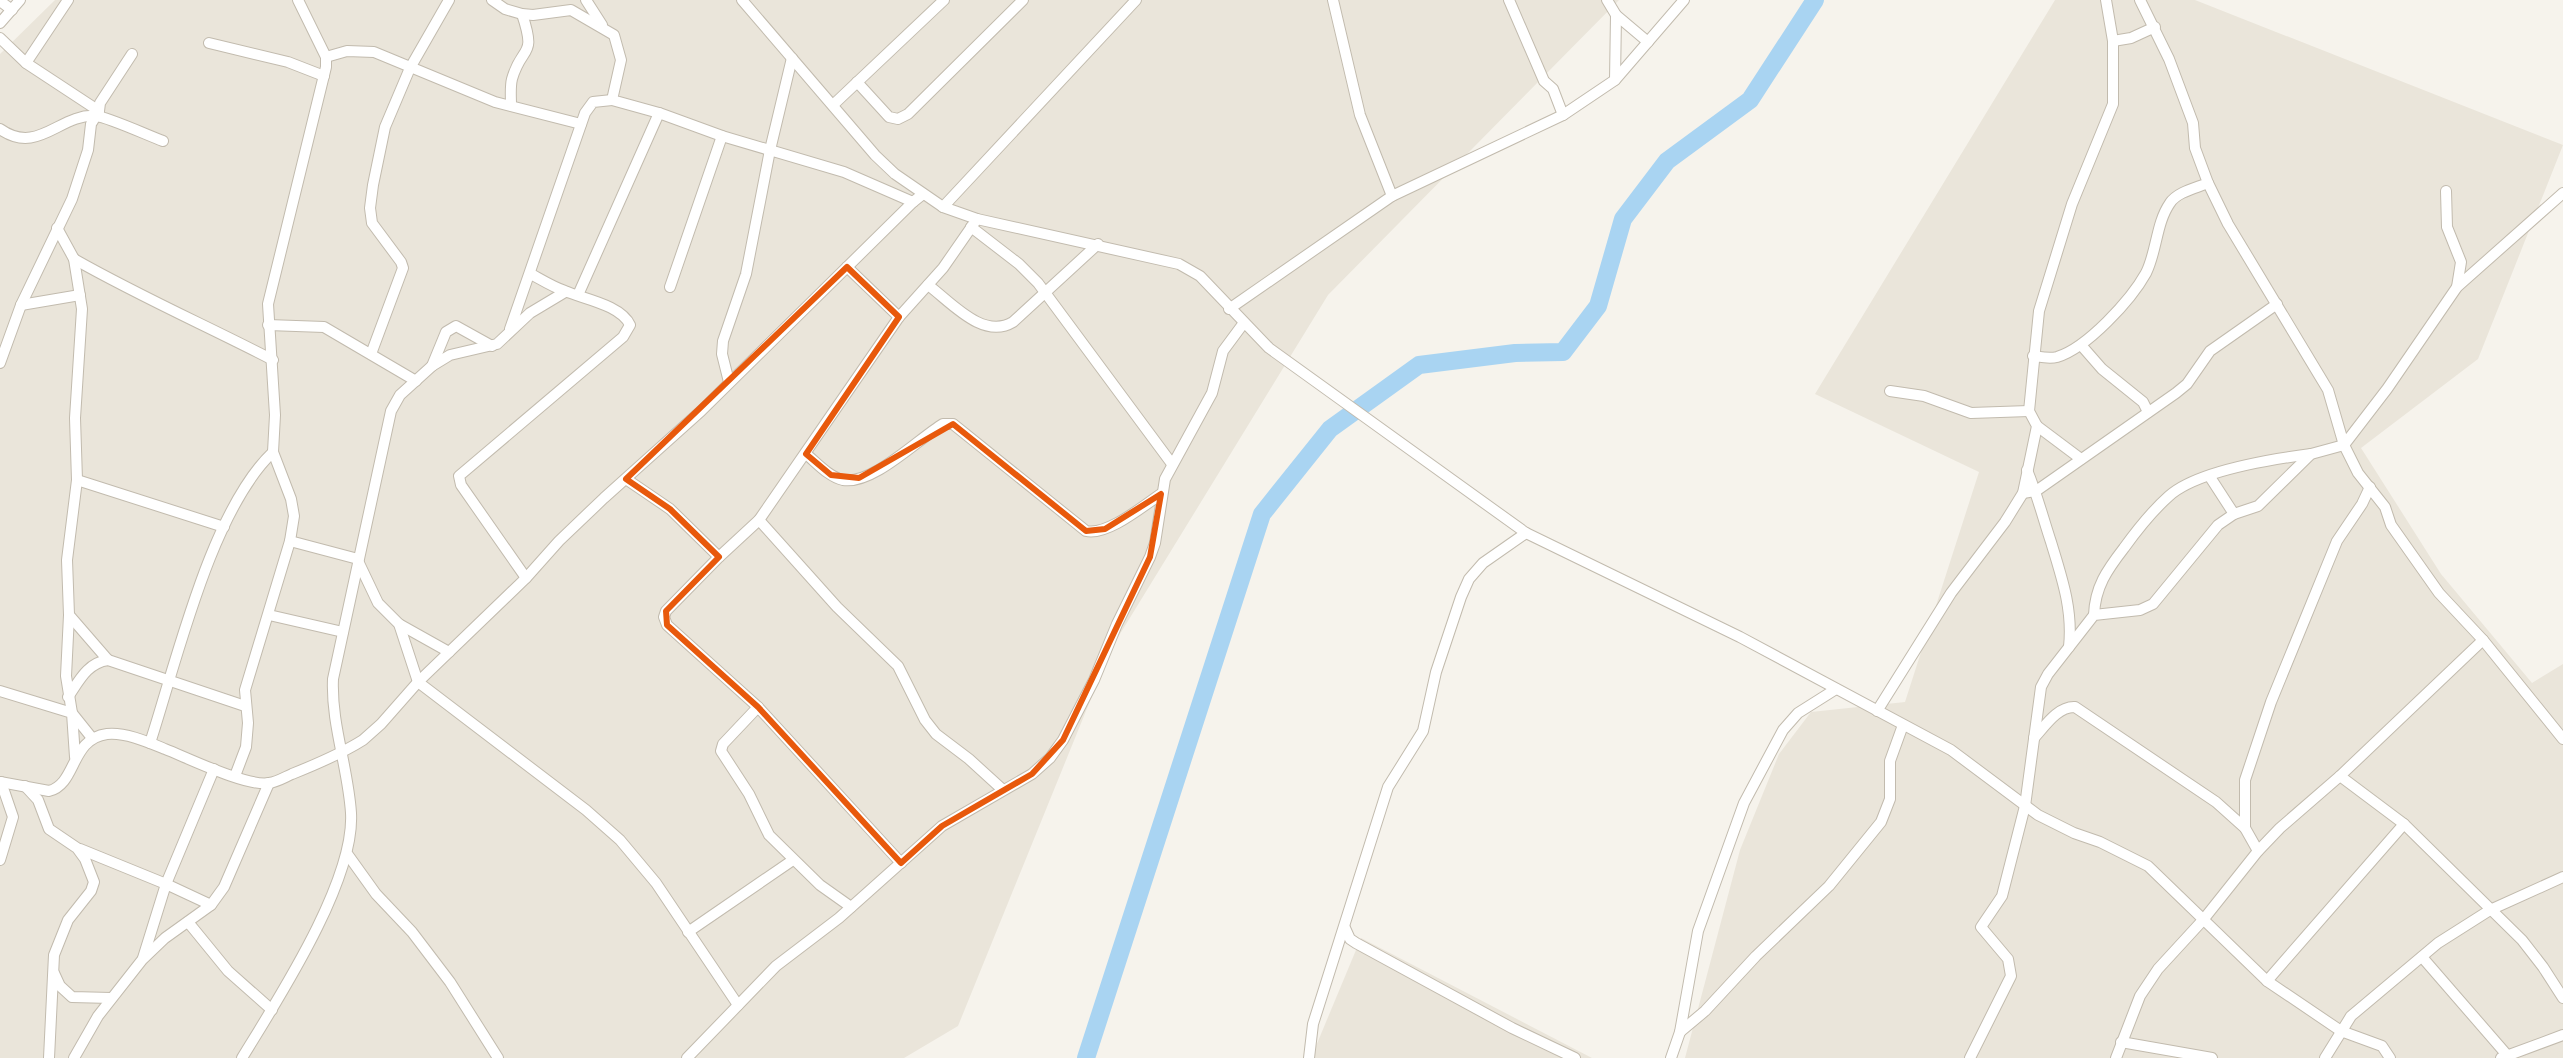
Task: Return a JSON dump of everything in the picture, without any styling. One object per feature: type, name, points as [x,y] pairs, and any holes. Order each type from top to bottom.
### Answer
[{"type":"street","points":[[0,23],[20,0]]},
{"type":"street","points":[[26,63],[68,0]]},
{"type":"street","points":[[235,776],[246,747],[248,723],[245,690],[290,541],[294,516],[291,499],[273,452],[273,360],[268,325],[270,290],[324,76],[326,57],[298,0]]},
{"type":"street","points":[[371,354],[403,268],[372,223],[370,208],[385,127],[410,68],[449,0]]},
{"type":"street","points":[[492,0],[505,9],[522,14],[571,10],[614,35],[621,60],[612,100]]},
{"type":"street","points":[[548,14],[562,0]]},
{"type":"street","points":[[586,0],[603,28]]},
{"type":"street","points":[[742,0],[875,155],[923,194],[974,223],[1019,264],[1045,293],[1172,464]]},
{"type":"street","points":[[833,105],[944,0]]},
{"type":"street","points":[[857,82],[889,117],[898,119],[908,114],[1023,0]]},
{"type":"street","points":[[943,207],[1136,0]]},
{"type":"street","points":[[1333,0],[1360,115],[1392,196]]},
{"type":"street","points":[[1509,0],[1544,81],[1553,89],[1563,115]]},
{"type":"street","points":[[1607,0],[1616,15],[1648,42]]},
{"type":"street","points":[[1229,309],[1392,196],[1563,115],[1615,80],[1684,0]]},
{"type":"street","points":[[2081,459],[2037,426],[2029,411],[2039,311],[2048,275],[2081,180],[2113,104],[2113,41],[2106,0]]},
{"type":"street","points":[[2140,0],[2155,27],[2193,123],[2195,148],[2208,183],[2228,224],[2328,390],[2344,445],[2358,473],[2385,507],[2391,525],[2422,570],[2563,739]]},
{"type":"street","points":[[0,1],[12,10]]},
{"type":"street","points":[[511,105],[511,83],[528,52],[530,37],[522,14]]},
{"type":"street","points":[[1615,80],[1616,15]]},
{"type":"street","points":[[2113,41],[2131,38],[2155,27]]},
{"type":"street","points":[[0,38],[26,63],[98,113],[163,141]]},
{"type":"street","points":[[209,43],[288,62],[324,76]]},
{"type":"street","points":[[326,57],[347,51],[374,52],[495,102],[581,124]]},
{"type":"street","points":[[0,363],[21,305],[72,199],[88,150],[91,124],[102,97],[132,54]]},
{"type":"street","points":[[729,382],[722,354],[723,341],[746,274],[792,58]]},
{"type":"street","points":[[507,335],[531,274],[581,124],[593,102],[612,100],[659,113],[722,136],[844,172],[913,202]]},
{"type":"street","points":[[0,129],[10,136],[25,139],[98,113]]},
{"type":"street","points":[[578,295],[659,113]]},
{"type":"street","points":[[670,287],[722,136]]},
{"type":"street","points":[[2033,356],[2058,357],[2081,345],[2108,320],[2145,275],[2171,200],[2208,183]]},
{"type":"street","points":[[2446,191],[2447,227],[2461,262],[2457,287]]},
{"type":"street","points":[[1970,1058],[2011,976],[2008,959],[1981,927],[2002,896],[2025,806],[2041,687],[2094,615],[2095,596],[2102,579],[2139,528],[2170,495],[2193,481],[2344,445],[2457,287],[2563,193]]},
{"type":"street","points":[[0,860],[13,817],[0,782],[49,791],[56,789],[63,783],[75,757],[92,738],[120,735],[150,743],[235,776],[269,783],[343,752],[381,724],[418,682],[526,578],[559,541],[672,439],[923,194]]},
{"type":"street","points":[[974,223],[1098,244],[1179,264],[1200,276],[1269,348],[1526,533],[1740,637],[1951,750],[2050,821],[2148,866],[2267,981],[2341,1031],[2382,1046],[2390,1058]]},
{"type":"street","points":[[901,863],[758,707],[667,625],[664,617],[666,611],[759,520],[899,317],[928,285],[974,223]]},
{"type":"street","points":[[57,228],[74,259],[82,327],[75,418],[77,480],[67,560],[69,615],[66,676],[75,757]]},
{"type":"street","points":[[928,285],[989,328],[1002,329],[1098,244]]},
{"type":"street","points":[[74,259],[273,360]]},
{"type":"street","points":[[847,267],[899,317]]},
{"type":"street","points":[[526,578],[461,485],[459,476],[628,332],[630,325],[626,317],[531,274]]},
{"type":"street","points":[[242,1058],[320,921],[348,855],[352,816],[343,752],[333,714],[333,679],[391,411],[400,395],[432,366],[450,355],[502,342],[530,313],[565,292]]},
{"type":"street","points":[[21,305],[80,295]]},
{"type":"street","points":[[2023,493],[2036,491],[2187,384],[2210,351],[2277,304]]},
{"type":"street","points":[[687,1058],[776,966],[851,907],[942,826],[1032,774],[1050,758],[1077,716],[1150,557],[1155,543],[1161,494],[1172,464],[1212,393],[1223,351],[1243,324]]},
{"type":"street","points":[[268,325],[324,327],[416,381]]},
{"type":"street","points":[[432,366],[446,332],[456,326],[492,346]]},
{"type":"street","points":[[2081,345],[2102,369],[2143,402],[2148,412]]},
{"type":"street","points":[[1890,391],[1924,396],[1971,413],[2029,411]]},
{"type":"street","points":[[806,454],[831,475],[844,480],[859,478],[883,466],[943,424],[953,424],[1086,531],[1095,533],[1105,529],[1161,494]]},
{"type":"street","points":[[1877,711],[1951,593],[2023,493],[2037,426]]},
{"type":"street","points":[[150,743],[198,591],[224,527],[256,468],[273,452]]},
{"type":"street","points":[[2094,615],[2140,610],[2153,604],[2218,525],[2234,514],[2258,506],[2311,454]]},
{"type":"street","points":[[2026,470],[2036,491],[2068,602],[2071,625],[2068,649]]},
{"type":"street","points":[[2210,477],[2234,514]]},
{"type":"street","points":[[626,479],[670,509],[719,557]]},
{"type":"street","points":[[77,480],[224,527]]},
{"type":"street","points":[[2245,828],[2245,780],[2266,715],[2331,554],[2370,487]]},
{"type":"street","points":[[759,520],[837,607],[898,666],[925,720],[936,734],[1003,790]]},
{"type":"street","points":[[1309,1058],[1313,1024],[1388,787],[1423,731],[1436,672],[1465,588],[1483,563],[1526,533]]},
{"type":"street","points":[[290,541],[358,559]]},
{"type":"street","points":[[358,559],[378,603],[399,624],[449,652]]},
{"type":"street","points":[[69,615],[108,660]]},
{"type":"street","points":[[269,615],[343,632]]},
{"type":"street","points":[[399,624],[418,682],[586,810],[620,840],[656,883],[738,1005]]},
{"type":"street","points":[[2116,1058],[2140,996],[2152,978],[2258,851],[2483,640]]},
{"type":"street","points":[[68,697],[88,668],[108,660],[245,706]]},
{"type":"street","points":[[1671,1058],[1680,1032],[1698,931],[1744,803],[1783,730],[1798,713],[1836,689]]},
{"type":"street","points":[[0,691],[72,713],[92,738]]},
{"type":"street","points":[[2033,739],[2061,710],[2067,706],[2075,707],[2216,802],[2245,828],[2258,851]]},
{"type":"street","points":[[758,707],[723,744],[721,751],[749,794],[769,835],[793,860],[851,907]]},
{"type":"street","points":[[1680,1032],[1705,1011],[1756,956],[1829,886],[1881,822],[1890,799],[1890,761],[1903,725]]},
{"type":"street","points":[[142,960],[166,884],[214,769]]},
{"type":"street","points":[[2340,776],[2404,824],[2543,967],[2563,998]]},
{"type":"street","points":[[74,1058],[111,998],[142,960],[165,938],[211,905],[224,887],[269,783]]},
{"type":"street","points":[[25,786],[38,800],[49,829],[77,848],[211,905]]},
{"type":"street","points":[[2267,981],[2404,824]]},
{"type":"street","points":[[49,1058],[54,955],[68,920],[91,891],[94,882],[91,870],[77,848]]},
{"type":"street","points":[[348,855],[376,894],[412,932],[450,982],[498,1058]]},
{"type":"street","points":[[688,932],[793,860]]},
{"type":"street","points":[[2325,1058],[2341,1031],[2369,999],[2438,943],[2490,910],[2563,877]]},
{"type":"street","points":[[188,922],[228,971],[272,1010]]},
{"type":"street","points":[[1345,928],[1350,939],[1356,943],[1524,1034],[1575,1058]]},
{"type":"street","points":[[2422,957],[2504,1056],[2563,1035]]},
{"type":"street","points":[[53,969],[60,986],[72,997],[111,998]]},
{"type":"street","points":[[2121,1042],[2212,1058]]},
{"type":"highlighted area","points":[[847,267],[899,317],[806,454],[831,475],[859,478],[953,424],[1086,531],[1105,529],[1161,494],[1150,557],[1063,740],[1032,774],[942,826],[901,863],[758,707],[667,625],[666,611],[719,557],[670,509],[626,479]]},
{"type":"shaded area","points":[[55,0],[1619,0],[1328,295],[1112,647],[958,1026],[904,1058],[0,1058],[0,54]]},
{"type":"shaded area","points":[[2055,0],[2195,0],[2563,145],[2478,359],[2361,448],[2441,574],[2532,683],[2563,664],[2563,1058],[1685,1058],[1740,850],[1779,754],[1811,712],[1905,702],[1979,472],[1815,394]]},
{"type":"shaded area","points":[[1361,938],[1592,1058],[1311,1058]]},
{"type":"waterway","points":[[1086,1058],[1262,514],[1330,429],[1419,365],[1515,353],[1563,352],[1598,306],[1623,219],[1667,161],[1750,100],[1815,0]]}]
